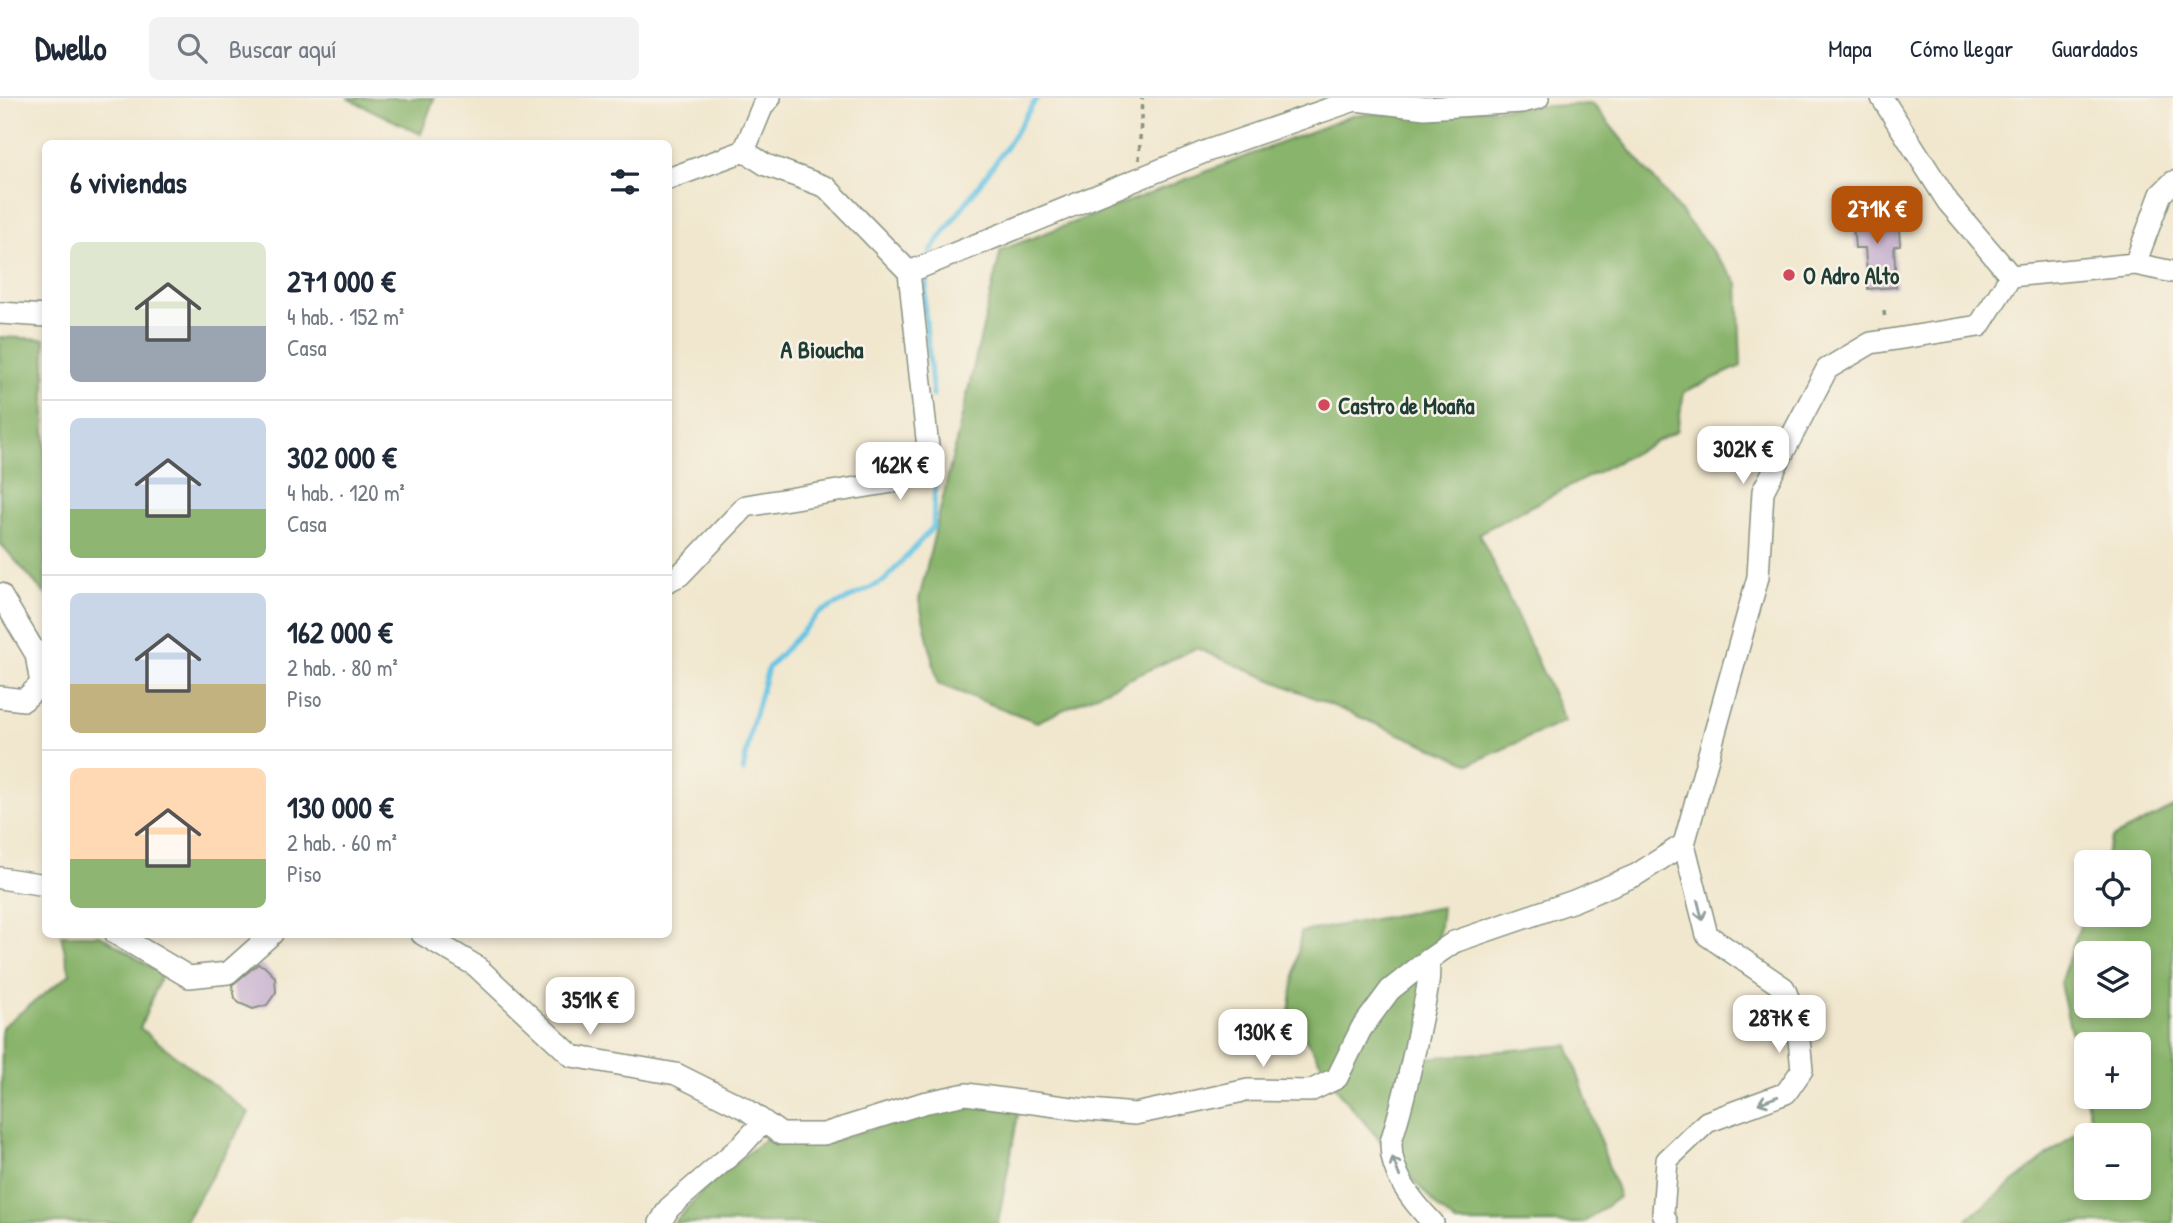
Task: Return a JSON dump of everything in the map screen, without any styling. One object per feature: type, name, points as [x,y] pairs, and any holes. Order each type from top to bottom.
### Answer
[{"type":"street","points":[[672,178],[744,151],[763,105],[770,98]]},
{"type":"street","points":[[909,272],[1207,152],[1355,100],[1425,108],[1522,102],[1538,98]]},
{"type":"street","points":[[1882,98],[1948,202],[2011,276]]},
{"type":"street","points":[[672,579],[680,575],[746,506],[899,481],[928,448],[909,272],[826,187],[766,165],[744,151]]},
{"type":"street","points":[[2135,264],[2161,194],[2173,183]]},
{"type":"street","points":[[2011,276],[2135,264],[2173,272]]},
{"type":"street","points":[[1667,1223],[1663,1213],[1667,1160],[1707,1122],[1786,1093],[1802,1070],[1797,1019],[1784,988],[1707,935],[1684,844],[1758,577],[1763,491],[1798,413],[1824,365],[1871,343],[1979,326],[2011,276]]},
{"type":"street","points":[[0,313],[42,316]]},
{"type":"street","points":[[0,594],[36,654],[41,684],[24,700],[0,697]]},
{"type":"street","points":[[429,938],[476,966],[572,1056],[676,1074],[746,1109],[781,1134],[824,1133],[923,1103],[966,1094],[1135,1114],[1248,1090],[1310,1091],[1337,1079],[1361,1029],[1390,990],[1454,942],[1574,901],[1636,875],[1684,844]]},
{"type":"street","points":[[0,878],[42,884]]},
{"type":"street","points":[[123,938],[189,977],[228,973],[267,938]]},
{"type":"street","points":[[1428,960],[1430,973],[1426,996],[1412,1064],[1391,1142],[1391,1152],[1394,1165],[1406,1189],[1433,1223]]},
{"type":"street","points":[[660,1223],[669,1208],[741,1146],[764,1122]]},
{"type":"path","points":[[1138,180],[1142,98]]},
{"type":"green space","points":[[347,98],[434,98],[421,134]]},
{"type":"green space","points":[[1593,104],[1738,283],[1741,366],[1684,392],[1677,431],[1479,533],[1565,721],[1470,764],[1196,648],[1037,722],[938,684],[919,600],[1001,250],[1354,115]]},
{"type":"green space","points":[[0,337],[42,339],[42,591],[0,543]]},
{"type":"green space","points":[[2173,807],[2173,1223],[1970,1223],[1967,1219],[2074,1134],[2074,1200],[2151,1200],[2151,1123],[2088,1123],[2091,1121],[2088,1109],[2151,1109],[2151,1032],[2074,1032],[2074,1045],[2060,983],[2074,943],[2074,1018],[2151,1018],[2151,941],[2075,941],[2080,927],[2151,927],[2151,850],[2108,850],[2112,838]]},
{"type":"green space","points":[[1442,907],[1426,1058],[1568,1045],[1619,1197],[1583,1223],[1456,1223],[1438,1208],[1341,1095],[1289,1012],[1301,932]]},
{"type":"green space","points":[[62,938],[105,938],[162,974],[140,1028],[249,1113],[184,1223],[0,1223],[2,1027],[70,974]]},
{"type":"green space","points":[[946,1105],[1019,1110],[998,1223],[674,1223],[705,1188],[765,1139],[830,1142]]},
{"type":"building","points":[[1889,210],[1891,228],[1899,228],[1900,245],[1894,246],[1896,287],[1868,289],[1865,248],[1855,248],[1852,212]]},
{"type":"building","points":[[258,964],[275,977],[276,992],[267,1005],[253,1009],[239,1003],[232,985]]},
{"type":"waterway","points":[[930,252],[1005,149],[1037,98]]},
{"type":"waterway","points":[[927,281],[924,303],[933,396]]},
{"type":"waterway","points":[[743,771],[752,725],[768,668],[819,613],[884,581],[933,527],[937,444]]},
{"type":"place","name":"O Adro Alto","points":[[1789,275]]},
{"type":"place","name":"Castro de Moaña","points":[[1324,405]]},
{"type":"district","name":"A Bioucha","points":[[822,349]]}]
